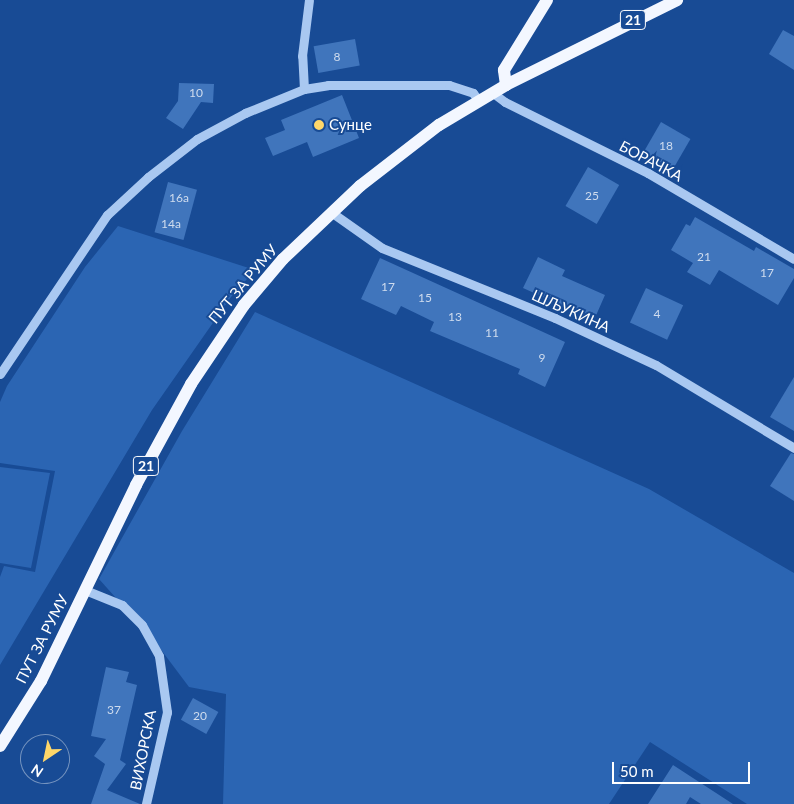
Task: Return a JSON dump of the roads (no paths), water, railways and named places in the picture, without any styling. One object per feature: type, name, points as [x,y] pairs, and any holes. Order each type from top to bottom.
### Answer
[{"type":"main road","points":[[506,85],[504,70],[547,0]]},
{"type":"main road","name":"ПУТ ЗА РУМУ","points":[[0,746],[41,681],[164,432],[216,342],[278,266],[331,212],[396,156],[506,85],[677,0]]},
{"type":"street","points":[[304,89],[302,56],[309,0]]},
{"type":"street","points":[[0,374],[107,215],[148,177],[197,139],[245,113],[304,89],[328,85],[426,82],[466,90],[479,101]]},
{"type":"street","name":"БОРАЧКА","points":[[493,93],[505,102],[656,178],[794,258]]},
{"type":"street","name":"ШЉУКИНА","points":[[331,212],[382,248],[555,318],[656,366],[794,448]]},
{"type":"street","name":"ВИХОРСКА","points":[[85,590],[122,605],[142,625],[159,656],[167,712],[146,804]]},
{"type":"place","name":"Сунце","points":[[319,125]]}]
